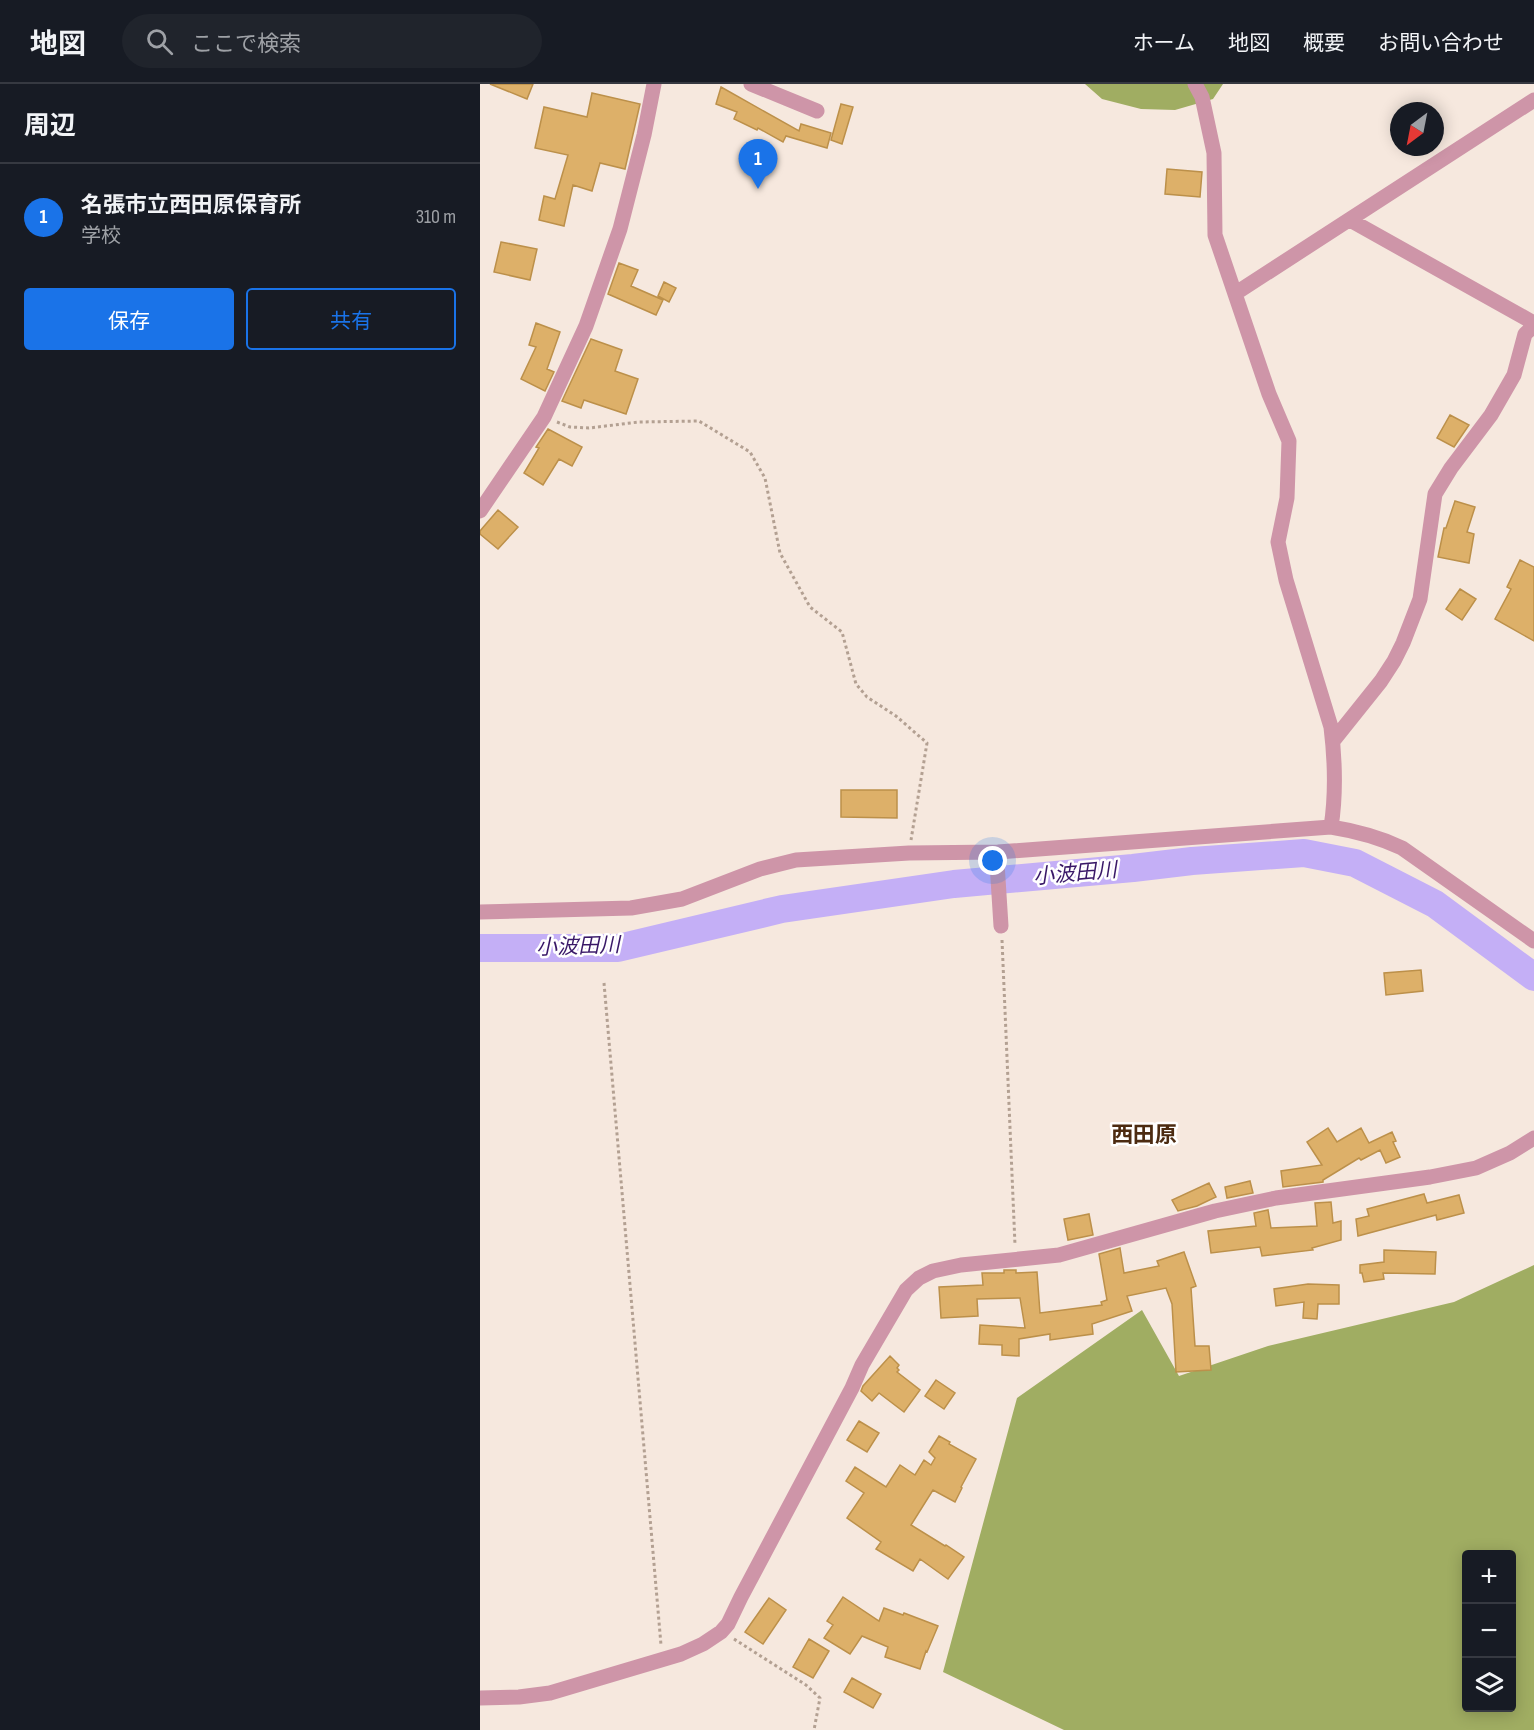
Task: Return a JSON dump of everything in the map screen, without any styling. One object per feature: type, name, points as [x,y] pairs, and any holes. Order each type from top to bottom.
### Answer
[{"type":"street","points":[[480,511],[544,417],[586,326],[620,229],[644,135],[654,84]]},
{"type":"street","points":[[751,84],[817,111]]},
{"type":"street","points":[[1195,84],[1202,98],[1214,153],[1215,235],[1269,394],[1289,441],[1287,498],[1278,542],[1286,580],[1331,727],[1334,807],[1331,827]]},
{"type":"street","points":[[1236,293],[1534,100]]},
{"type":"street","points":[[1333,741],[1368,699],[1394,661],[1420,599],[1436,495],[1450,468],[1491,415],[1514,375],[1525,334],[1534,324],[1350,220]]},
{"type":"street","points":[[480,912],[631,908],[682,899],[760,869],[796,860],[909,853],[998,857],[1331,827],[1366,834],[1402,848],[1534,941]]},
{"type":"street","points":[[998,857],[1001,926]]},
{"type":"street","points":[[480,1698],[550,1693],[681,1654],[703,1644],[721,1632],[737,1606],[862,1365],[906,1290],[919,1278],[947,1268],[1059,1256],[1215,1211],[1276,1198],[1430,1177],[1476,1168],[1510,1153],[1534,1138]]},
{"type":"path","points":[[544,417],[570,427],[589,428],[639,422],[699,421],[750,452],[765,478],[780,553],[810,607],[842,632],[856,684],[867,698],[896,716],[927,743],[909,853]]},
{"type":"path","points":[[1001,926],[1015,1260]]},
{"type":"path","points":[[604,983],[663,1659]]},
{"type":"path","points":[[721,1632],[760,1654],[806,1685],[819,1698],[814,1730]]},
{"type":"green space","points":[[1085,84],[1223,84],[1213,99],[1175,110],[1141,109],[1102,99]]},
{"type":"green space","points":[[1534,1265],[1534,1730],[1064,1730],[943,1672],[1017,1398],[1142,1310],[1179,1376],[1268,1346],[1454,1302]]},
{"type":"building","points":[[490,84],[533,84],[527,99]]},
{"type":"building","points":[[721,87],[799,131],[801,124],[831,133],[827,148],[786,136],[783,142],[758,128],[757,130],[734,119],[737,112],[716,104]]},
{"type":"building","points":[[592,93],[640,104],[625,169],[600,163],[592,191],[573,185],[564,226],[539,220],[544,196],[555,199],[568,155],[535,148],[544,107],[587,117]]},
{"type":"building","points":[[841,104],[853,107],[842,144],[831,140]]},
{"type":"building","points":[[1167,169],[1202,172],[1200,197],[1165,194]]},
{"type":"building","points":[[501,242],[537,249],[530,280],[494,272]]},
{"type":"building","points":[[619,263],[638,270],[631,286],[663,300],[656,315],[608,294]]},
{"type":"building","points":[[664,282],[676,288],[669,302],[658,296]]},
{"type":"building","points":[[536,323],[560,332],[547,369],[554,372],[545,391],[521,379],[536,347],[529,345]]},
{"type":"building","points":[[591,339],[622,350],[615,371],[638,379],[626,414],[584,400],[581,408],[562,401]]},
{"type":"building","points":[[1450,415],[1469,425],[1454,447],[1437,438]]},
{"type":"building","points":[[548,429],[582,447],[572,466],[559,459],[543,485],[524,473],[539,448],[536,447]]},
{"type":"building","points":[[1455,501],[1475,507],[1467,532],[1474,534],[1469,563],[1438,557],[1444,528],[1446,528]]},
{"type":"building","points":[[498,510],[518,527],[498,549],[480,534],[480,531]]},
{"type":"building","points":[[1520,560],[1534,567],[1534,641],[1495,619],[1511,589],[1507,587]]},
{"type":"building","points":[[1460,589],[1476,599],[1462,620],[1446,609]]},
{"type":"building","points":[[841,790],[897,790],[897,818],[841,817]]},
{"type":"building","points":[[1421,970],[1423,991],[1386,995],[1384,973]]},
{"type":"building","points":[[1328,1128],[1337,1142],[1361,1128],[1369,1143],[1392,1132],[1396,1141],[1393,1142],[1400,1157],[1386,1163],[1380,1150],[1361,1160],[1359,1158],[1323,1182],[1283,1187],[1281,1171],[1322,1165],[1307,1142]]},
{"type":"building","points":[[1250,1181],[1253,1193],[1227,1198],[1225,1187]]},
{"type":"building","points":[[1209,1183],[1216,1197],[1197,1206],[1178,1211],[1172,1200]]},
{"type":"building","points":[[1424,1194],[1427,1203],[1459,1195],[1464,1213],[1437,1220],[1436,1215],[1358,1236],[1356,1219],[1369,1216],[1367,1209]]},
{"type":"building","points":[[1331,1202],[1333,1223],[1341,1221],[1341,1240],[1312,1248],[1313,1250],[1262,1256],[1260,1247],[1211,1253],[1208,1231],[1256,1226],[1254,1213],[1268,1210],[1271,1228],[1317,1226],[1315,1203]]},
{"type":"building","points":[[1089,1214],[1093,1235],[1068,1240],[1064,1219]]},
{"type":"building","points":[[1120,1248],[1124,1273],[1159,1266],[1157,1261],[1184,1252],[1196,1286],[1191,1288],[1195,1346],[1209,1346],[1211,1370],[1176,1372],[1172,1304],[1166,1288],[1127,1296],[1132,1311],[1092,1324],[1093,1334],[1050,1340],[1050,1334],[1019,1339],[1019,1356],[1002,1355],[1002,1345],[979,1344],[980,1325],[1025,1328],[1020,1298],[977,1299],[978,1316],[941,1318],[939,1287],[983,1285],[982,1273],[1004,1273],[1004,1270],[1016,1270],[1016,1273],[1037,1272],[1040,1313],[1102,1305],[1101,1302],[1107,1300],[1099,1254]]},
{"type":"building","points":[[1384,1250],[1436,1252],[1435,1274],[1383,1273],[1384,1279],[1364,1282],[1362,1273],[1360,1273],[1360,1265],[1384,1262]]},
{"type":"building","points":[[1308,1284],[1339,1285],[1339,1304],[1318,1304],[1317,1319],[1303,1318],[1304,1302],[1276,1306],[1274,1289]]},
{"type":"building","points":[[890,1356],[899,1365],[897,1372],[920,1390],[904,1412],[879,1393],[872,1401],[861,1391]]},
{"type":"building","points":[[936,1380],[955,1393],[944,1409],[925,1396]]},
{"type":"building","points":[[859,1421],[879,1433],[867,1452],[847,1440]]},
{"type":"building","points":[[939,1436],[976,1459],[955,1502],[933,1490],[911,1525],[964,1557],[948,1579],[920,1559],[913,1571],[876,1549],[881,1542],[847,1518],[864,1493],[846,1481],[855,1467],[886,1487],[900,1465],[915,1475],[924,1460],[931,1465],[935,1458],[929,1452]]},
{"type":"building","points":[[843,1597],[879,1621],[884,1608],[938,1626],[920,1669],[885,1657],[888,1647],[862,1636],[850,1654],[824,1638],[833,1625],[827,1621]]},
{"type":"building","points":[[769,1598],[786,1610],[763,1644],[745,1632]]},
{"type":"building","points":[[809,1639],[829,1651],[813,1678],[793,1667]]},
{"type":"building","points":[[852,1678],[881,1694],[873,1708],[844,1692]]},
{"type":"waterway","name":"小波田川","points":[[480,948],[618,948],[782,909],[954,884],[1192,861],[1304,853],[1355,863],[1435,904],[1534,977]]},
{"type":"place","name":"名張市立西田原保育所","points":[[758,189]]},
{"type":"district","name":"西田原","points":[[1144,1134]]}]
